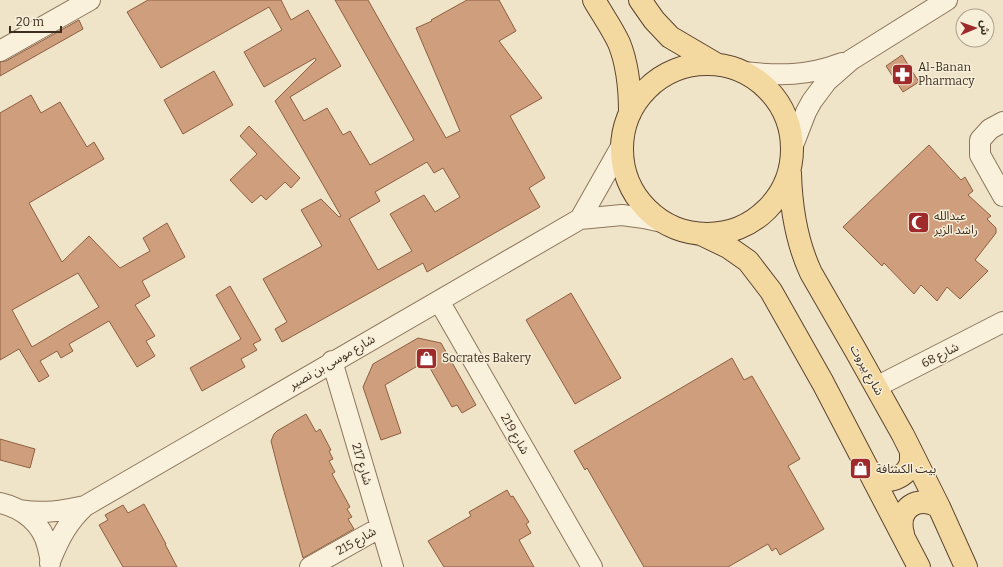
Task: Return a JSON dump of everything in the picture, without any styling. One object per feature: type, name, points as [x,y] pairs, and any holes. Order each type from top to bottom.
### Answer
[{"type":"main road","points":[[594,0],[615,35],[622,53],[628,82],[630,113]]},
{"type":"main road","points":[[640,0],[654,20],[670,37],[716,64]]},
{"type":"main road","points":[[716,64],[686,66],[672,71],[659,78],[647,88],[637,100],[624,128],[622,145],[624,168],[631,189],[639,202],[650,213],[675,229],[703,235],[720,234],[737,230],[766,212],[777,199],[785,184],[791,158]]},
{"type":"main road","name":"شارع بيروت","points":[[716,64],[744,72],[760,82],[773,95],[784,112],[790,129],[791,192],[796,228],[804,259],[903,435],[939,507],[966,567]]},
{"type":"main road","points":[[703,235],[728,246],[748,261],[766,282],[823,383],[919,567]]},
{"type":"main road","points":[[870,473],[879,479],[889,480],[899,477],[906,471],[911,461],[910,451]]},
{"type":"main road","points":[[903,534],[901,526],[902,519],[910,506],[917,502],[925,502],[932,503],[939,507]]},
{"type":"street","points":[[0,51],[90,0]]},
{"type":"street","points":[[791,158],[806,112],[812,101],[827,81],[851,60],[947,0]]},
{"type":"street","points":[[744,72],[786,75],[804,74],[819,71],[851,60]]},
{"type":"street","points":[[1003,122],[990,129],[980,140],[980,155],[1003,196]]},
{"type":"street","points":[[580,219],[622,145]]},
{"type":"street","name":"شارع موسى بن نصير","points":[[50,563],[62,532],[74,516],[85,506],[580,219],[622,215],[662,222]]},
{"type":"street","name":"شارع 219","points":[[439,301],[592,567]]},
{"type":"street","name":"شارع 68","points":[[876,387],[1003,322]]},
{"type":"street","name":"شارع 217","points":[[332,362],[393,567]]},
{"type":"street","points":[[0,503],[20,510],[36,522],[46,539],[50,563]]},
{"type":"street","name":"شارع موسى بن نصير","points":[[20,510],[48,512],[85,506]]},
{"type":"street","name":"شارع 215","points":[[310,567],[381,527]]},
{"type":"building","points":[[148,0],[281,0],[291,20],[308,10],[341,66],[290,97],[304,121],[327,108],[343,135],[350,131],[370,165],[414,140],[335,0],[368,0],[446,138],[460,131],[416,28],[432,21],[431,20],[467,0],[499,0],[516,31],[499,41],[542,98],[510,116],[545,178],[529,188],[540,207],[427,272],[423,263],[282,342],[275,329],[287,322],[263,279],[322,246],[301,210],[321,199],[339,217],[341,216],[275,101],[316,60],[315,58],[264,87],[244,52],[282,30],[269,7],[161,68],[127,12]],"holes":[[[427,162],[434,173],[443,168],[460,197],[435,212],[424,195],[390,214],[412,251],[378,270],[349,219],[380,201],[375,192]]]},
{"type":"building","points":[[79,20],[83,29],[0,76],[0,62],[6,61]]},
{"type":"building","name":"Al-Banan Pharmacy","points":[[902,55],[919,82],[903,92],[886,66]]},
{"type":"building","points":[[214,71],[233,105],[183,134],[164,100]]},
{"type":"building","points":[[31,95],[41,113],[60,102],[87,147],[94,142],[104,159],[29,203],[62,262],[89,236],[120,268],[150,251],[143,238],[167,223],[185,257],[142,281],[150,296],[135,305],[155,336],[146,341],[155,356],[137,367],[109,321],[69,344],[73,351],[61,358],[57,351],[40,361],[49,376],[39,382],[19,349],[0,360],[0,113]],"holes":[[[78,273],[99,307],[32,347],[12,310]]]},
{"type":"building","points":[[249,126],[300,178],[291,188],[285,182],[266,200],[261,195],[252,203],[230,180],[257,154],[240,136]]},
{"type":"building","name":"عبدالله راشد الزير","points":[[929,145],[961,180],[965,177],[973,191],[968,195],[991,216],[987,219],[996,228],[996,233],[975,260],[988,271],[960,299],[947,287],[937,301],[921,285],[914,294],[884,263],[882,266],[843,227]]},
{"type":"building","points":[[230,286],[261,340],[253,344],[257,350],[241,359],[245,367],[202,391],[190,368],[241,339],[216,295]]},
{"type":"building","points":[[571,293],[621,378],[575,404],[526,320]]},
{"type":"building","points":[[418,338],[441,343],[476,405],[462,413],[457,405],[452,407],[426,361],[385,385],[401,433],[381,440],[363,387],[373,364]]},
{"type":"building","points":[[732,358],[744,380],[752,376],[800,459],[788,466],[824,529],[780,555],[776,548],[772,551],[768,544],[728,567],[644,567],[587,468],[585,470],[574,451]]},
{"type":"building","points":[[306,414],[316,432],[320,429],[331,450],[329,451],[333,459],[329,461],[335,472],[332,474],[350,507],[347,509],[352,517],[348,519],[354,529],[303,558],[271,441],[277,431]]},
{"type":"building","points":[[0,439],[35,449],[30,468],[0,460]]},
{"type":"building","points":[[507,490],[511,497],[513,496],[529,522],[526,524],[531,533],[519,540],[534,567],[444,567],[428,541],[471,516],[469,512]]},
{"type":"building","points":[[144,504],[177,567],[123,567],[99,525],[108,520],[105,515],[123,505],[128,513]]},
{"type":"place","name":"Al-Banan Pharmacy","points":[[902,74]]},
{"type":"place","name":"عبدالله راشد الزير","points":[[919,223]]},
{"type":"place","name":"Socrates Bakery","points":[[427,358]]},
{"type":"place","name":"بيت الكشافة","points":[[861,469]]}]
